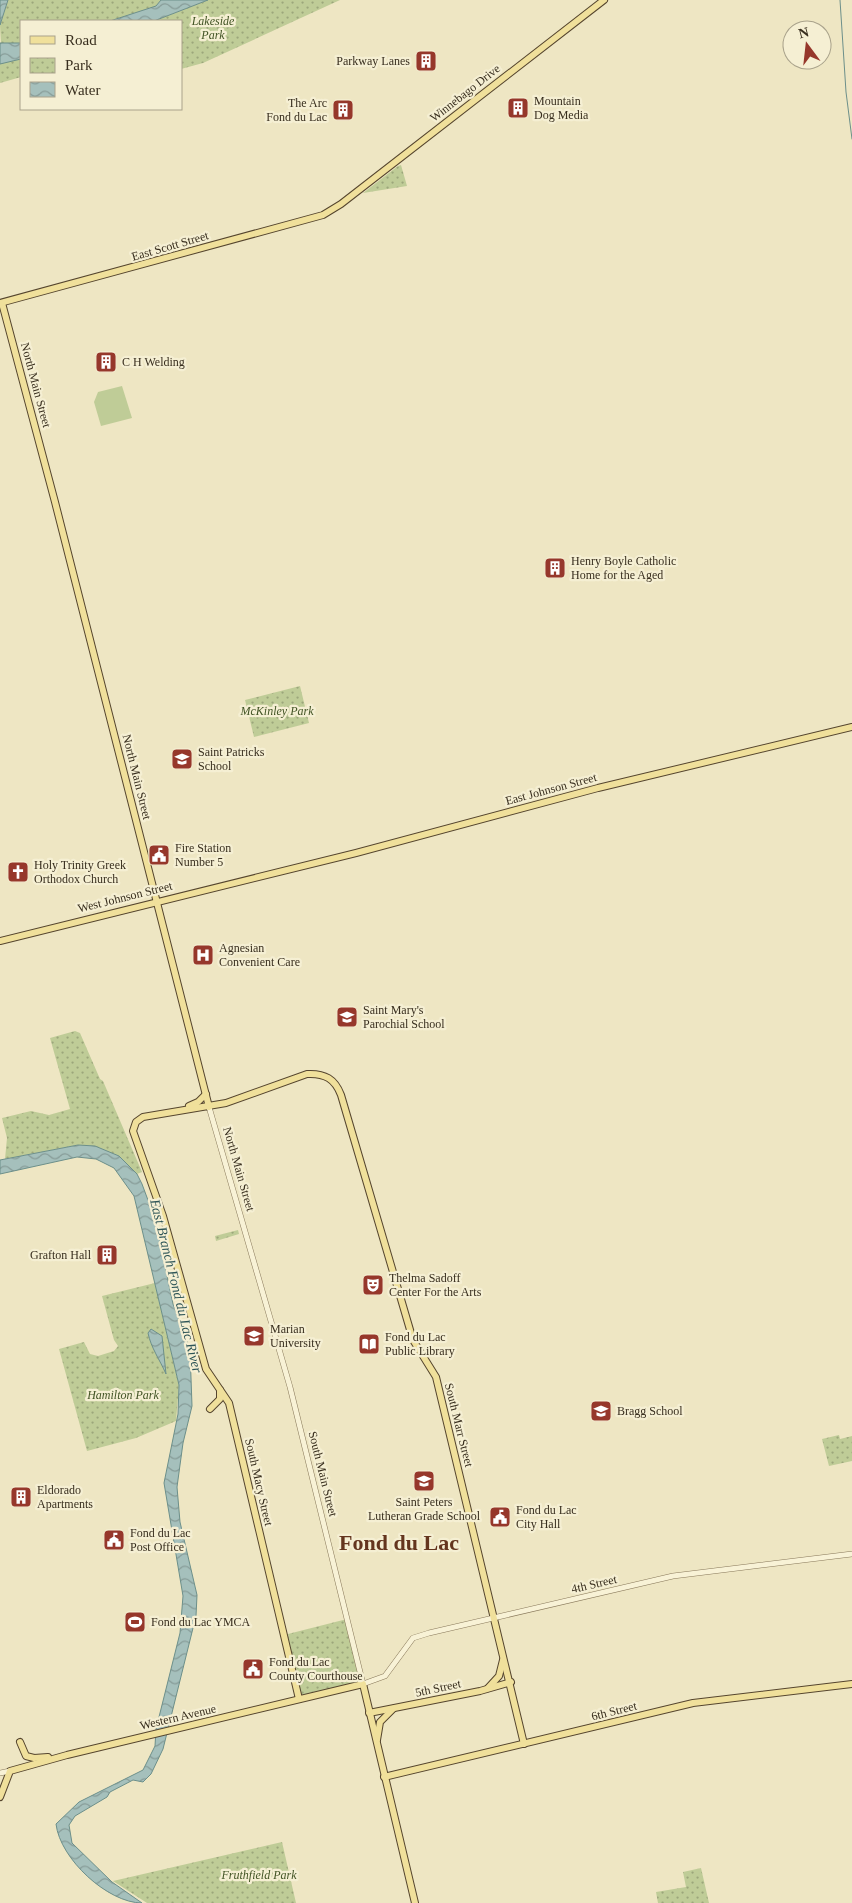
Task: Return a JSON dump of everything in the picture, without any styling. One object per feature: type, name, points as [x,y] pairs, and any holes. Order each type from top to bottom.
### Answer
[{"type":"main road","name":"Winnebago Drive","points":[[341,204],[604,0]]},
{"type":"main road","name":"East Scott Street","points":[[1,303],[304,221],[341,204]]},
{"type":"main road","name":"North Main Street","points":[[1,303],[209,1107]]},
{"type":"main road","name":"East Johnson Street","points":[[256,878],[598,788],[852,727]]},
{"type":"main road","name":"West Johnson Street","points":[[0,941],[256,878]]},
{"type":"main road","name":"South Marr Street","points":[[226,1103],[307,1074],[329,1077],[340,1090],[413,1340],[436,1377],[511,1682],[524,1744]]},
{"type":"main road","points":[[178,1109],[195,1104],[205,1093],[216,1101],[226,1103]]},
{"type":"main road","points":[[178,1109],[209,1107],[226,1103]]},
{"type":"main road","name":"South Macy Street","points":[[178,1109],[142,1117],[133,1127],[134,1140],[161,1211],[206,1369],[229,1403],[299,1699]]},
{"type":"main road","points":[[210,1410],[221,1397],[220,1389]]},
{"type":"main road","points":[[480,1691],[491,1686],[498,1678],[504,1656]]},
{"type":"main road","name":"5th Street","points":[[369,1713],[480,1691],[511,1682]]},
{"type":"main road","name":"Western Avenue","points":[[10,1771],[67,1755],[363,1684]]},
{"type":"main road","name":"South Main Street","points":[[363,1684],[415,1903]]},
{"type":"main road","name":"6th Street","points":[[384,1777],[693,1703],[852,1684]]},
{"type":"main road","points":[[376,1745],[380,1722],[393,1709]]},
{"type":"main road","points":[[20,1742],[24,1753],[34,1758],[67,1755]]},
{"type":"main road","points":[[0,1797],[10,1771]]},
{"type":"street","name":"North Main Street","points":[[209,1107],[253,1257]]},
{"type":"street","name":"South Main Street","points":[[253,1257],[296,1411],[363,1684]]},
{"type":"street","name":"4th Street","points":[[363,1684],[385,1676],[413,1638],[673,1576],[852,1554]]},
{"type":"street","name":"Western Avenue","points":[[0,1773],[10,1771]]},
{"type":"green space","name":"Lakeside Park","points":[[8,0],[161,0],[157,6],[113,20],[20,20],[20,43],[1,44],[0,25]]},
{"type":"green space","name":"Lakeside Park","points":[[208,0],[340,0],[203,63],[182,69],[182,20],[157,20]]},
{"type":"green space","points":[[20,59],[20,77],[0,83],[0,64]]},
{"type":"green space","points":[[401,165],[407,186],[363,193],[398,166]]},
{"type":"green space","points":[[122,386],[132,418],[101,426],[94,402],[98,392]]},
{"type":"green space","name":"McKinley Park","points":[[300,686],[309,723],[254,737],[245,700]]},
{"type":"green space","points":[[75,1031],[80,1033],[100,1079],[103,1081],[142,1172],[137,1174],[119,1156],[78,1145],[5,1159],[7,1138],[2,1118],[31,1111],[49,1115],[70,1109],[50,1038]]},
{"type":"green space","points":[[238,1230],[239,1234],[216,1241],[215,1236]]},
{"type":"green space","name":"Hamilton Park","points":[[155,1283],[179,1385],[176,1421],[136,1438],[87,1451],[59,1349],[84,1342],[90,1354],[98,1356],[114,1351],[118,1346],[114,1340],[102,1296]]},
{"type":"green space","points":[[839,1435],[840,1439],[852,1436],[852,1461],[829,1466],[822,1439]]},
{"type":"green space","points":[[347,1619],[363,1684],[299,1699],[284,1635]]},
{"type":"green space","name":"Fruthfield Park","points":[[282,1842],[296,1903],[147,1903],[113,1881]]},
{"type":"green space","points":[[701,1868],[709,1903],[658,1903],[656,1892],[686,1887],[683,1872]]},
{"type":"water","points":[[0,0],[8,0],[0,25]]},
{"type":"water","points":[[161,0],[208,0],[157,20],[113,20],[156,6]]},
{"type":"water","points":[[0,43],[20,43],[20,59],[0,64]]},
{"type":"water","points":[[78,1145],[95,1146],[119,1156],[137,1174],[155,1219],[173,1304],[190,1350],[192,1406],[183,1443],[177,1487],[180,1522],[197,1595],[196,1616],[163,1749],[151,1774],[143,1782],[133,1780],[110,1792],[107,1797],[75,1816],[69,1825],[72,1843],[112,1882],[142,1903],[115,1896],[88,1877],[66,1851],[59,1837],[56,1824],[79,1802],[143,1770],[155,1746],[156,1729],[180,1633],[183,1596],[164,1483],[178,1414],[179,1385],[134,1196],[114,1168],[96,1159],[77,1157],[0,1174],[0,1160]]},
{"type":"water","points":[[151,1329],[162,1336],[166,1374],[149,1338],[148,1333]]},
{"type":"waterway","points":[[840,0],[846,92],[852,139]]},
{"type":"place","name":"Parkway Lanes","points":[[426,61]]},
{"type":"place","name":"Mountain Dog Media","points":[[518,108]]},
{"type":"place","name":"The Arc Fond du Lac","points":[[343,110]]},
{"type":"place","name":"C H Welding","points":[[106,362]]},
{"type":"place","name":"Henry Boyle Catholic Home for the Aged","points":[[555,568]]},
{"type":"place","name":"Saint Patricks School","points":[[182,759]]},
{"type":"place","name":"Fire Station Number 5","points":[[159,855]]},
{"type":"place","name":"Holy Trinity Greek Orthodox Church","points":[[18,872]]},
{"type":"place","name":"Agnesian Convenient Care","points":[[203,955]]},
{"type":"place","name":"Saint Mary's Parochial School","points":[[347,1017]]},
{"type":"place","name":"Grafton Hall","points":[[107,1255]]},
{"type":"place","name":"Thelma Sadoff Center For the Arts","points":[[373,1285]]},
{"type":"place","name":"Marian University","points":[[254,1336]]},
{"type":"place","name":"Fond du Lac Public Library","points":[[369,1344]]},
{"type":"place","name":"Bragg School","points":[[601,1411]]},
{"type":"place","name":"Saint Peters Lutheran Grade School","points":[[424,1481]]},
{"type":"place","name":"Eldorado Apartments","points":[[21,1497]]},
{"type":"place","name":"Fond du Lac City Hall","points":[[500,1517]]},
{"type":"place","name":"Fond du Lac Post Office","points":[[114,1540]]},
{"type":"place","name":"Fond du Lac YMCA","points":[[135,1622]]},
{"type":"place","name":"Fond du Lac County Courthouse","points":[[253,1669]]},
{"type":"district","name":"Fond du Lac","points":[[399,1542]]},
{"type":"water label","name":"East Branch Fond du Lac River","points":[[176,1286]]}]
